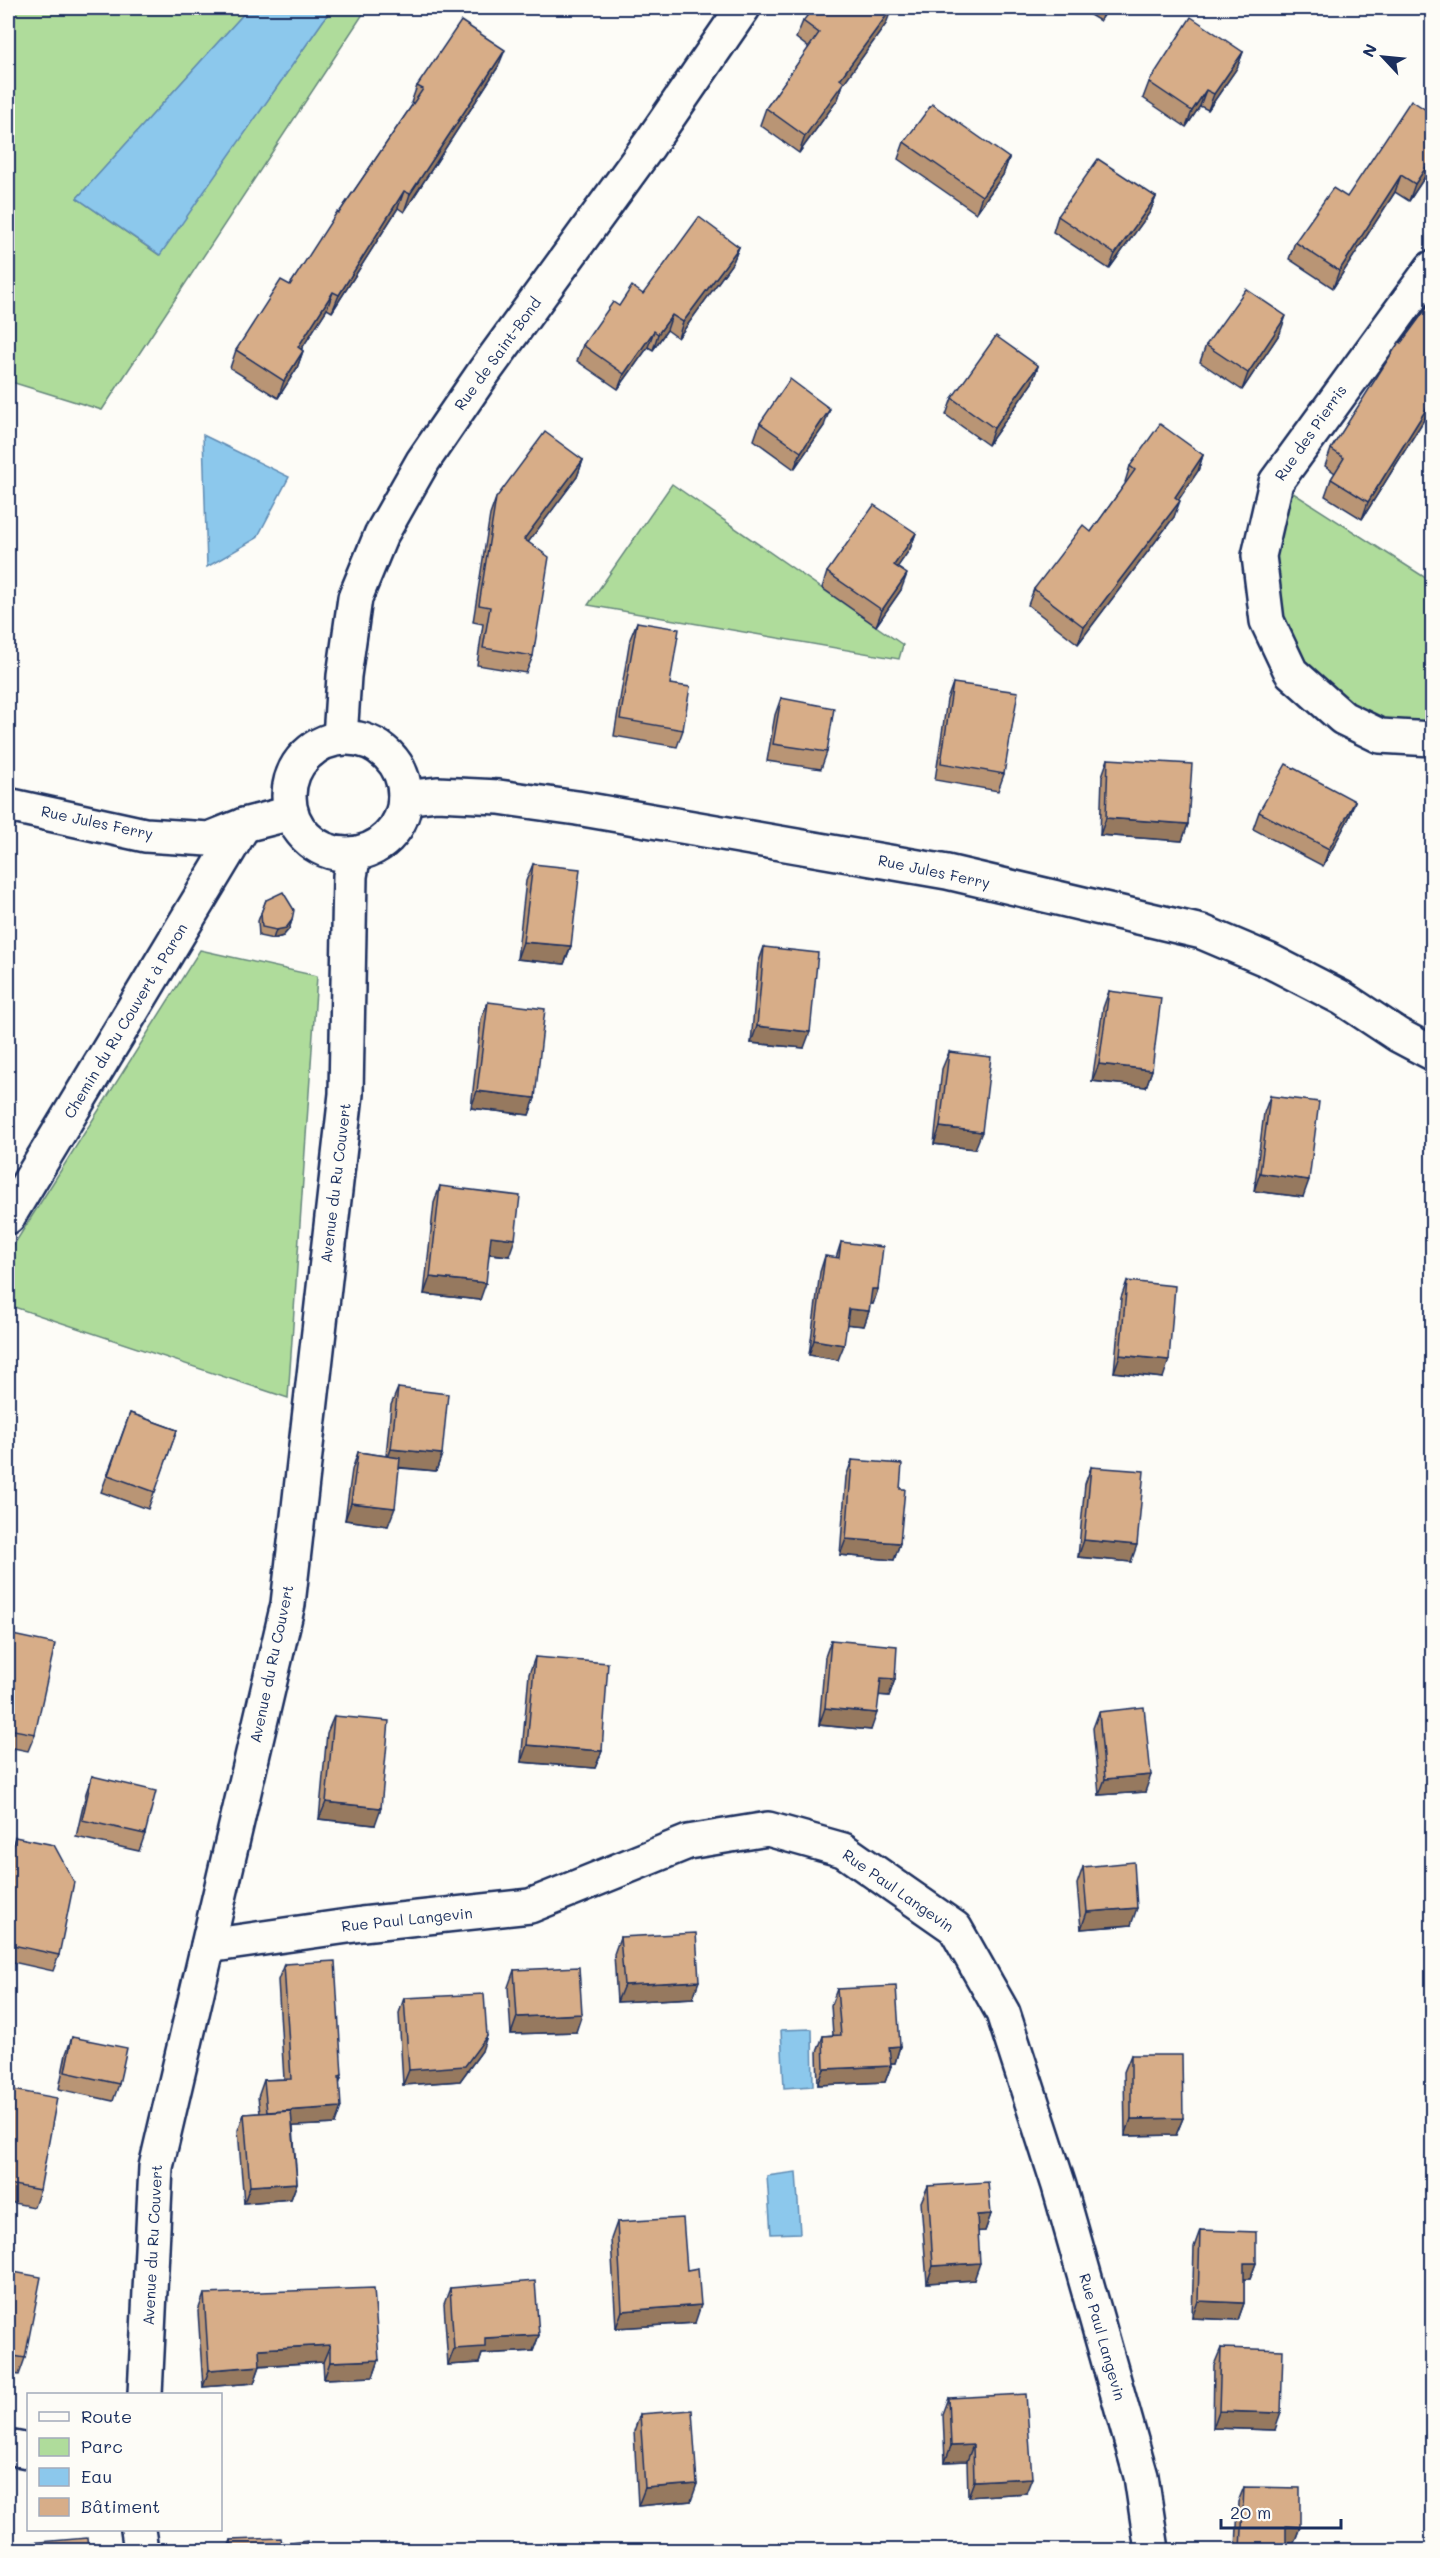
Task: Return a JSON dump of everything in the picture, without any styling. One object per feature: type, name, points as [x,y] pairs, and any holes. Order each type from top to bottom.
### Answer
[{"type":"street","name":"Rue de Saint-Bond","points":[[340,738],[344,676],[355,598],[381,535],[429,451],[649,145],[743,8]]},
{"type":"street","name":"Rue des Pierris","points":[[1432,268],[1276,482],[1259,556],[1267,621],[1291,672],[1342,718],[1380,736],[1432,739]]},
{"type":"street","points":[[340,738],[360,739],[378,747],[393,760],[402,778],[405,798],[399,822],[384,841],[370,850],[354,854],[338,854],[322,849],[298,828],[291,813],[289,793],[293,773],[304,756],[321,744],[340,738]]},
{"type":"street","name":"Rue Jules Ferry","points":[[405,798],[436,794],[499,797],[588,810],[947,872],[1202,932],[1289,971],[1432,1053]]},
{"type":"street","name":"Rue Jules Ferry","points":[[8,805],[145,835],[209,839],[244,825],[291,813]]},
{"type":"street","name":"Chemin du Ru Couvert à Paron","points":[[8,1217],[244,825]]},
{"type":"street","name":"Avenue du Ru Couvert","points":[[145,2393],[156,2167],[288,1604],[346,1094],[350,876],[354,854]]},
{"type":"street","name":"Rue Paul Langevin","points":[[208,1946],[362,1924],[530,1906],[688,1842],[768,1829],[843,1850],[955,1928],[1003,2013],[1059,2186],[1141,2476],[1152,2550]]},
{"type":"street","points":[[8,2447],[27,2451]]},
{"type":"street","points":[[138,2531],[141,2550]]},
{"type":"green space","points":[[8,8],[249,8],[77,198],[159,255],[332,8],[367,8],[102,410],[8,381]]},
{"type":"green space","points":[[1276,482],[1432,582],[1432,739],[1343,718],[1267,621]]},
{"type":"green space","points":[[672,484],[903,645],[899,659],[588,605]]},
{"type":"green space","points":[[200,950],[317,976],[288,1398],[8,1305],[8,1254]]},
{"type":"water","points":[[249,8],[332,8],[160,255],[77,198]]},
{"type":"water","points":[[203,435],[289,477],[257,538],[207,567]]},
{"type":"water","points":[[812,2029],[813,2086],[784,2088],[781,2030]]},
{"type":"water","points":[[796,2172],[800,2233],[771,2234],[767,2176]]},
{"type":"building","points":[[813,8],[892,8],[840,79],[844,82],[805,136],[766,108],[819,33],[803,21]]},
{"type":"building","points":[[1191,17],[1243,52],[1214,94],[1206,90],[1192,111],[1149,82]]},
{"type":"building","points":[[461,21],[505,50],[410,194],[404,191],[339,295],[333,292],[298,347],[303,351],[284,381],[236,350],[281,280],[290,285],[337,212],[339,213],[423,89],[417,86]]},
{"type":"building","points":[[1411,100],[1432,114],[1432,158],[1415,184],[1401,175],[1339,271],[1295,242],[1333,188],[1347,197]]},
{"type":"building","points":[[932,104],[1009,158],[982,196],[904,142]]},
{"type":"building","points":[[1098,159],[1156,197],[1115,254],[1058,216]]},
{"type":"building","points":[[699,217],[739,247],[683,322],[672,315],[658,334],[654,331],[624,374],[583,345],[613,302],[619,306],[632,286],[643,294]]},
{"type":"building","points":[[1246,289],[1286,316],[1248,373],[1206,345]]},
{"type":"building","points":[[1432,301],[1432,400],[1368,502],[1331,479],[1344,458],[1331,449],[1399,342],[1401,343]]},
{"type":"building","points":[[996,336],[1038,366],[994,428],[952,398]]},
{"type":"building","points":[[790,379],[830,409],[801,452],[760,423]]},
{"type":"building","points":[[1160,424],[1203,455],[1175,497],[1180,501],[1084,627],[1034,589],[1083,525],[1091,532],[1135,470],[1130,466]]},
{"type":"building","points":[[545,432],[583,460],[524,539],[549,557],[533,656],[483,648],[490,607],[479,605],[496,498]]},
{"type":"building","points":[[874,505],[916,533],[894,565],[907,574],[882,610],[827,572]]},
{"type":"building","points":[[637,622],[679,629],[670,684],[690,687],[683,730],[620,719]]},
{"type":"building","points":[[953,683],[1018,692],[1004,774],[941,763]]},
{"type":"building","points":[[781,698],[834,708],[827,752],[773,744]]},
{"type":"building","points":[[1108,759],[1192,764],[1188,824],[1106,818]]},
{"type":"building","points":[[1286,764],[1355,801],[1329,849],[1259,812]]},
{"type":"building","points":[[533,864],[580,869],[571,946],[523,942]]},
{"type":"building","points":[[283,892],[294,910],[292,920],[286,928],[276,930],[262,927],[261,913],[266,900]]},
{"type":"building","points":[[764,947],[818,953],[810,1032],[757,1026]]},
{"type":"building","points":[[1109,991],[1161,998],[1152,1070],[1099,1064]]},
{"type":"building","points":[[488,1002],[545,1009],[535,1098],[477,1091]]},
{"type":"building","points":[[949,1052],[991,1057],[982,1132],[940,1127]]},
{"type":"building","points":[[1270,1096],[1319,1102],[1309,1180],[1260,1173]]},
{"type":"building","points":[[440,1186],[520,1196],[515,1239],[491,1236],[486,1283],[430,1277]]},
{"type":"building","points":[[841,1242],[883,1247],[878,1289],[872,1289],[869,1311],[849,1309],[844,1345],[814,1340],[825,1256],[839,1258]]},
{"type":"building","points":[[1127,1281],[1175,1286],[1169,1360],[1120,1355]]},
{"type":"building","points":[[398,1388],[448,1394],[442,1454],[391,1449]]},
{"type":"building","points":[[130,1413],[177,1430],[155,1492],[108,1475]]},
{"type":"building","points":[[358,1452],[400,1458],[395,1508],[351,1503]]},
{"type":"building","points":[[852,1460],[902,1464],[900,1489],[905,1489],[900,1543],[846,1539]]},
{"type":"building","points":[[1091,1467],[1144,1471],[1137,1545],[1084,1540]]},
{"type":"building","points":[[8,1634],[55,1644],[35,1734],[8,1729]]},
{"type":"building","points":[[831,1640],[897,1646],[895,1679],[881,1678],[877,1713],[825,1708]]},
{"type":"building","points":[[535,1657],[608,1663],[602,1751],[527,1745]]},
{"type":"building","points":[[1144,1707],[1151,1775],[1105,1779],[1099,1712]]},
{"type":"building","points":[[334,1716],[389,1721],[381,1808],[326,1802]]},
{"type":"building","points":[[92,1776],[156,1791],[145,1834],[82,1820]]},
{"type":"building","points":[[15,1837],[54,1845],[74,1882],[59,1955],[8,1944],[8,1872]]},
{"type":"building","points":[[1134,1862],[1137,1908],[1087,1912],[1083,1867]]},
{"type":"building","points":[[696,1933],[699,1981],[624,1985],[620,1937]]},
{"type":"building","points":[[335,1961],[342,2075],[339,2076],[341,2107],[267,2112],[264,2080],[291,2079],[284,1964]]},
{"type":"building","points":[[579,1967],[582,2014],[517,2017],[514,1970]]},
{"type":"building","points":[[896,1986],[900,2046],[889,2047],[891,2066],[824,2069],[823,2036],[841,2035],[837,1989]]},
{"type":"building","points":[[484,1994],[487,2036],[465,2066],[409,2070],[404,1998]]},
{"type":"building","points":[[72,2037],[127,2048],[119,2084],[65,2072]]},
{"type":"building","points":[[1131,2055],[1182,2055],[1183,2118],[1131,2119]]},
{"type":"building","points":[[8,2089],[57,2098],[40,2190],[8,2184]]},
{"type":"building","points":[[291,2111],[297,2183],[250,2186],[244,2114]]},
{"type":"building","points":[[988,2182],[991,2214],[977,2215],[980,2263],[933,2266],[928,2186]]},
{"type":"building","points":[[683,2218],[687,2270],[698,2268],[701,2305],[622,2311],[617,2222]]},
{"type":"building","points":[[1200,2230],[1256,2232],[1256,2263],[1244,2263],[1244,2303],[1198,2301]]},
{"type":"building","points":[[8,2271],[41,2277],[25,2358],[8,2355]]},
{"type":"building","points":[[535,2281],[539,2335],[485,2338],[485,2347],[454,2349],[450,2288]]},
{"type":"building","points":[[374,2288],[379,2360],[330,2362],[330,2345],[259,2349],[260,2366],[209,2370],[204,2294]]},
{"type":"building","points":[[1221,2348],[1283,2350],[1281,2413],[1219,2411]]},
{"type":"building","points":[[1026,2394],[1032,2478],[974,2481],[973,2445],[951,2446],[949,2398]]},
{"type":"building","points":[[692,2410],[697,2484],[645,2488],[640,2414]]},
{"type":"building","points":[[1244,2487],[1300,2488],[1300,2527],[1286,2526],[1286,2550],[1241,2550]]},
{"type":"building","points":[[87,2538],[88,2550],[17,2550],[17,2544]]},
{"type":"building","points":[[281,2538],[282,2544],[307,2541],[308,2550],[232,2550],[231,2540]]}]
